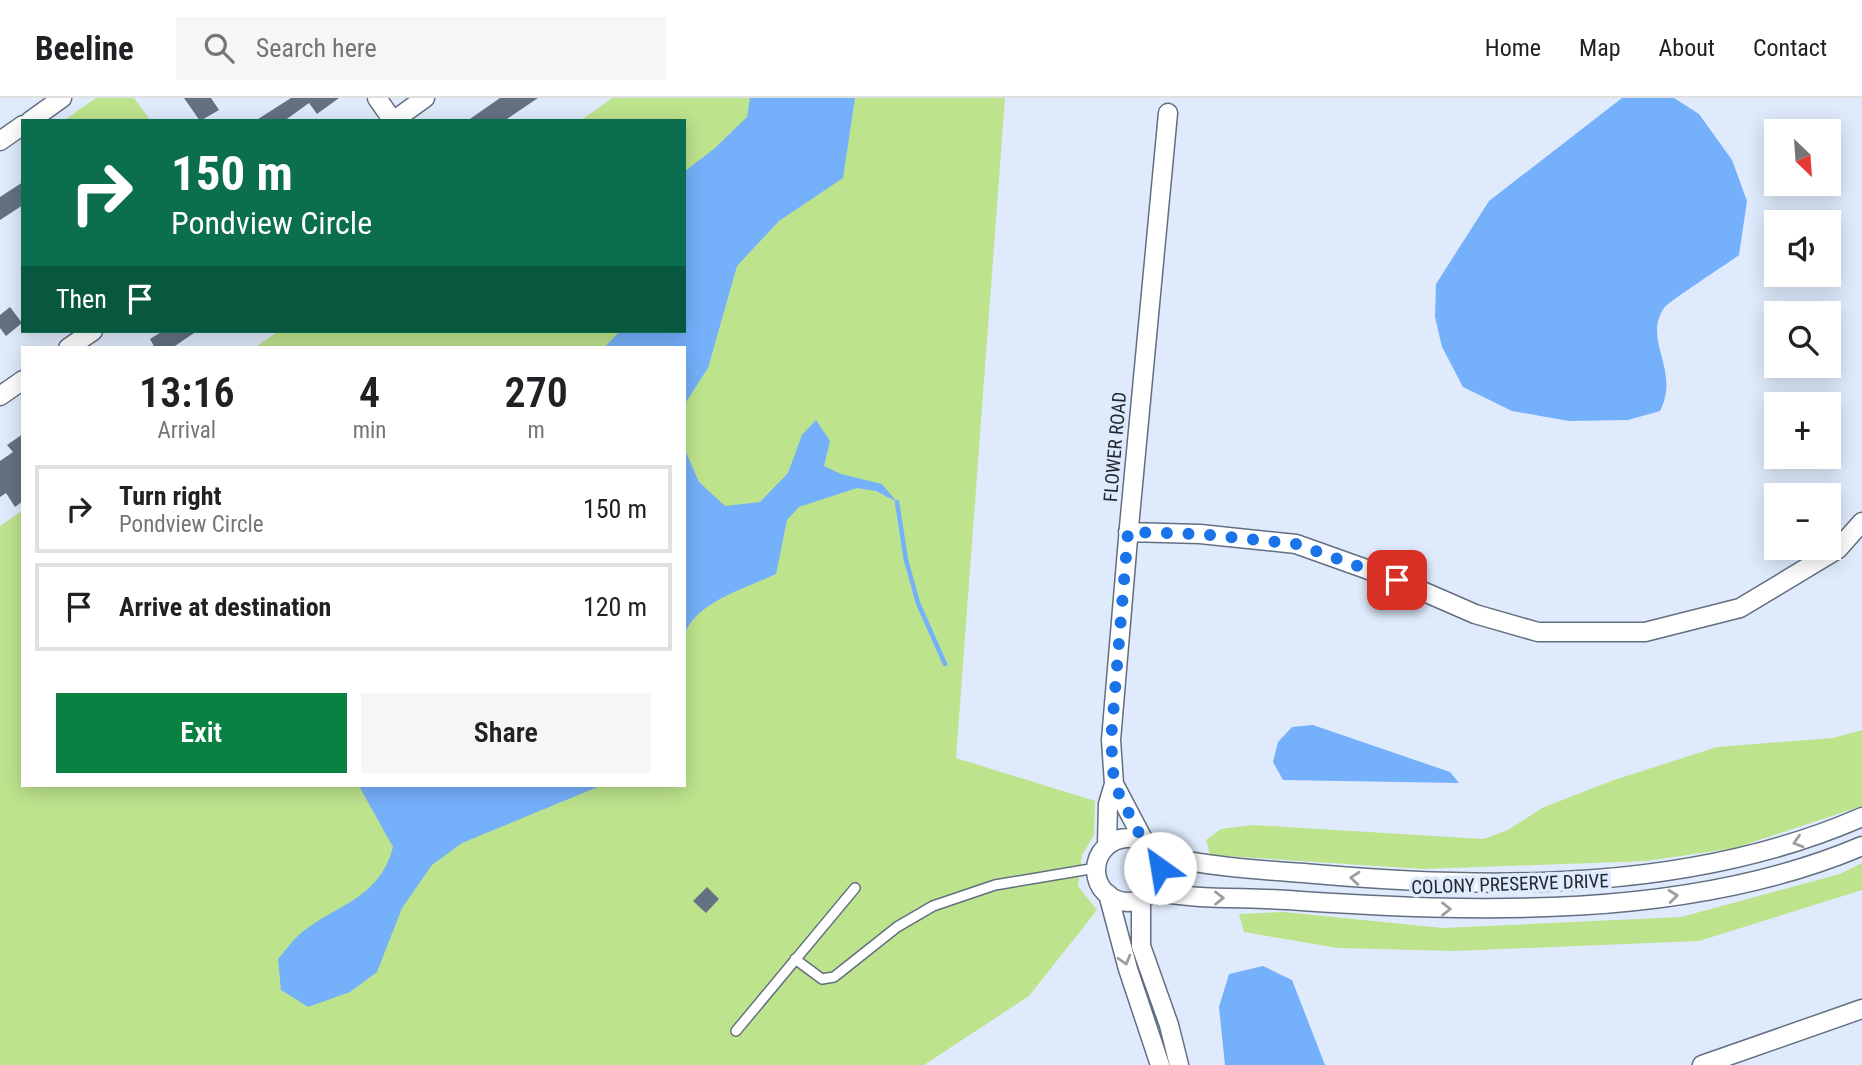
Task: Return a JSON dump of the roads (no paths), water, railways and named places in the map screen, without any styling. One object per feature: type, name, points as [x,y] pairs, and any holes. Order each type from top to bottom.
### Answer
[{"type":"street","points":[[33,119],[62,98]]},
{"type":"street","points":[[377,98],[392,119]]},
{"type":"street","points":[[396,119],[425,98]]},
{"type":"street","name":"FLOWER ROAD","points":[[1107,845],[1108,804],[1114,784],[1111,740],[1128,532],[1168,113]]},
{"type":"street","points":[[0,141],[21,126]]},
{"type":"street","points":[[71,346],[90,333]]},
{"type":"street","points":[[0,396],[21,381]]},
{"type":"street","points":[[1128,532],[1200,534],[1296,544],[1397,580],[1475,614],[1538,632],[1645,632],[1740,608],[1838,549],[1862,522]]},
{"type":"street","name":"FLOWER ROAD","points":[[1114,784],[1143,841]]},
{"type":"street","name":"COLONY PRESERVE DRIVE","points":[[1157,855],[1204,865],[1422,883],[1628,875],[1705,866],[1821,835],[1862,817]]},
{"type":"street","points":[[1160,1065],[1108,894],[1098,881],[1096,868],[1099,856],[1107,845],[1125,838],[1143,841],[1157,855],[1160,874],[1146,895],[1142,946],[1170,1025],[1179,1065]]},
{"type":"street","name":"COLONY PRESERVE DRIVE","points":[[1146,895],[1209,899],[1248,897],[1411,909],[1488,909],[1621,901],[1723,889],[1783,876],[1862,846]]},
{"type":"street","points":[[1108,894],[1122,901],[1146,895]]},
{"type":"street","points":[[1702,1065],[1862,1009]]},
{"type":"street","points":[[1144,1065],[1149,1032]]},
{"type":"lane","points":[[795,960],[822,979],[834,977],[897,928],[933,906],[995,885],[1096,868]]},
{"type":"lane","points":[[736,1031],[855,888]]},
{"type":"water","points":[[750,98],[855,98],[843,178],[779,221],[737,266],[708,368],[686,402],[686,346],[606,346],[618,333],[686,333],[686,170],[715,148],[747,117]]},
{"type":"water","points":[[1622,98],[1674,98],[1699,114],[1732,160],[1747,201],[1739,255],[1664,308],[1658,320],[1657,332],[1666,382],[1660,411],[1628,420],[1569,421],[1512,411],[1463,387],[1442,347],[1435,317],[1436,284],[1489,201]]},
{"type":"water","points":[[816,420],[830,441],[824,466],[841,474],[882,484],[897,502],[876,491],[857,488],[799,507],[787,520],[776,574],[709,606],[689,625],[686,632],[686,453],[699,482],[725,506],[760,502],[788,473],[802,435]]},
{"type":"water","points":[[1313,725],[1450,772],[1459,783],[1283,780],[1273,762],[1278,742],[1292,727]]},
{"type":"water","points":[[360,787],[598,787],[462,843],[432,865],[402,908],[377,972],[350,992],[308,1007],[281,990],[278,959],[300,934],[367,890],[378,879],[393,847]]},
{"type":"water","points":[[1263,966],[1292,980],[1325,1065],[1225,1065],[1219,1007],[1229,974]]},
{"type":"waterway","points":[[897,502],[906,560],[918,603],[945,664]]}]
